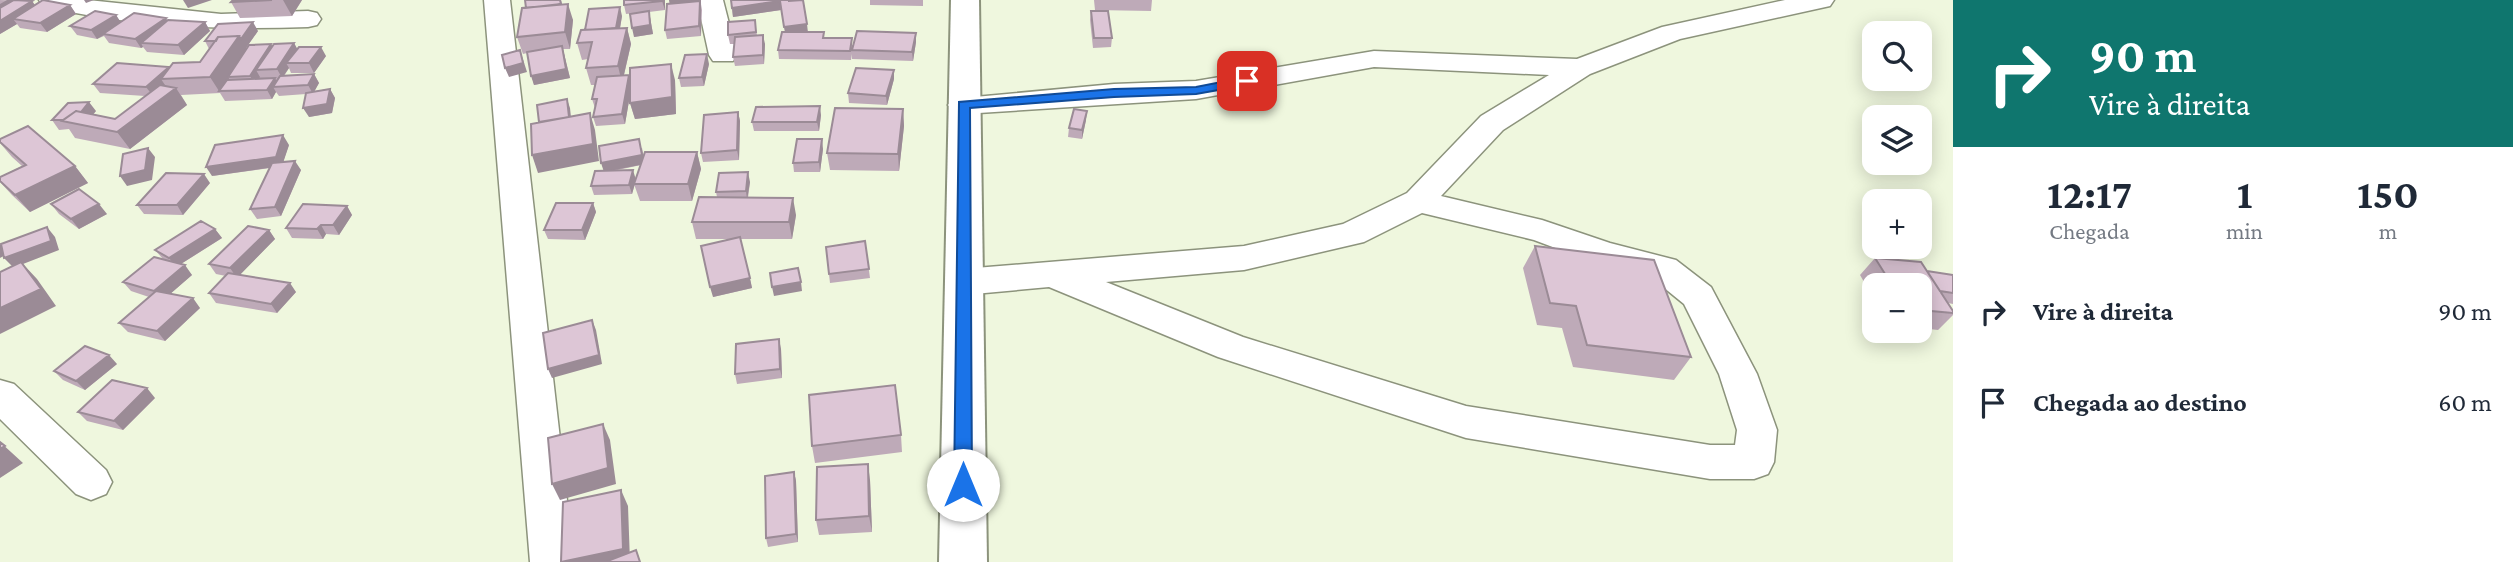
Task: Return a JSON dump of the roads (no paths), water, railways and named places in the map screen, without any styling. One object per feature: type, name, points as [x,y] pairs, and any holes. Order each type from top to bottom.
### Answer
[{"type":"street","points":[[52,0],[98,10],[221,22],[309,19]]},
{"type":"street","points":[[497,0],[552,562]]},
{"type":"street","points":[[710,0],[723,55]]},
{"type":"street","points":[[963,562],[965,0]]},
{"type":"street","points":[[963,282],[1244,258],[1352,234],[1418,201],[1492,123],[1580,68],[1722,11],[1821,0]]},
{"type":"street","points":[[963,105],[1114,93],[1196,90],[1374,60],[1580,68]]},
{"type":"street","points":[[1051,274],[1231,347],[1465,422],[1710,462],[1754,462],[1757,430],[1738,374],[1698,296],[1664,269],[1602,253],[1542,231],[1418,201]]},
{"type":"street","points":[[0,395],[91,482]]}]
